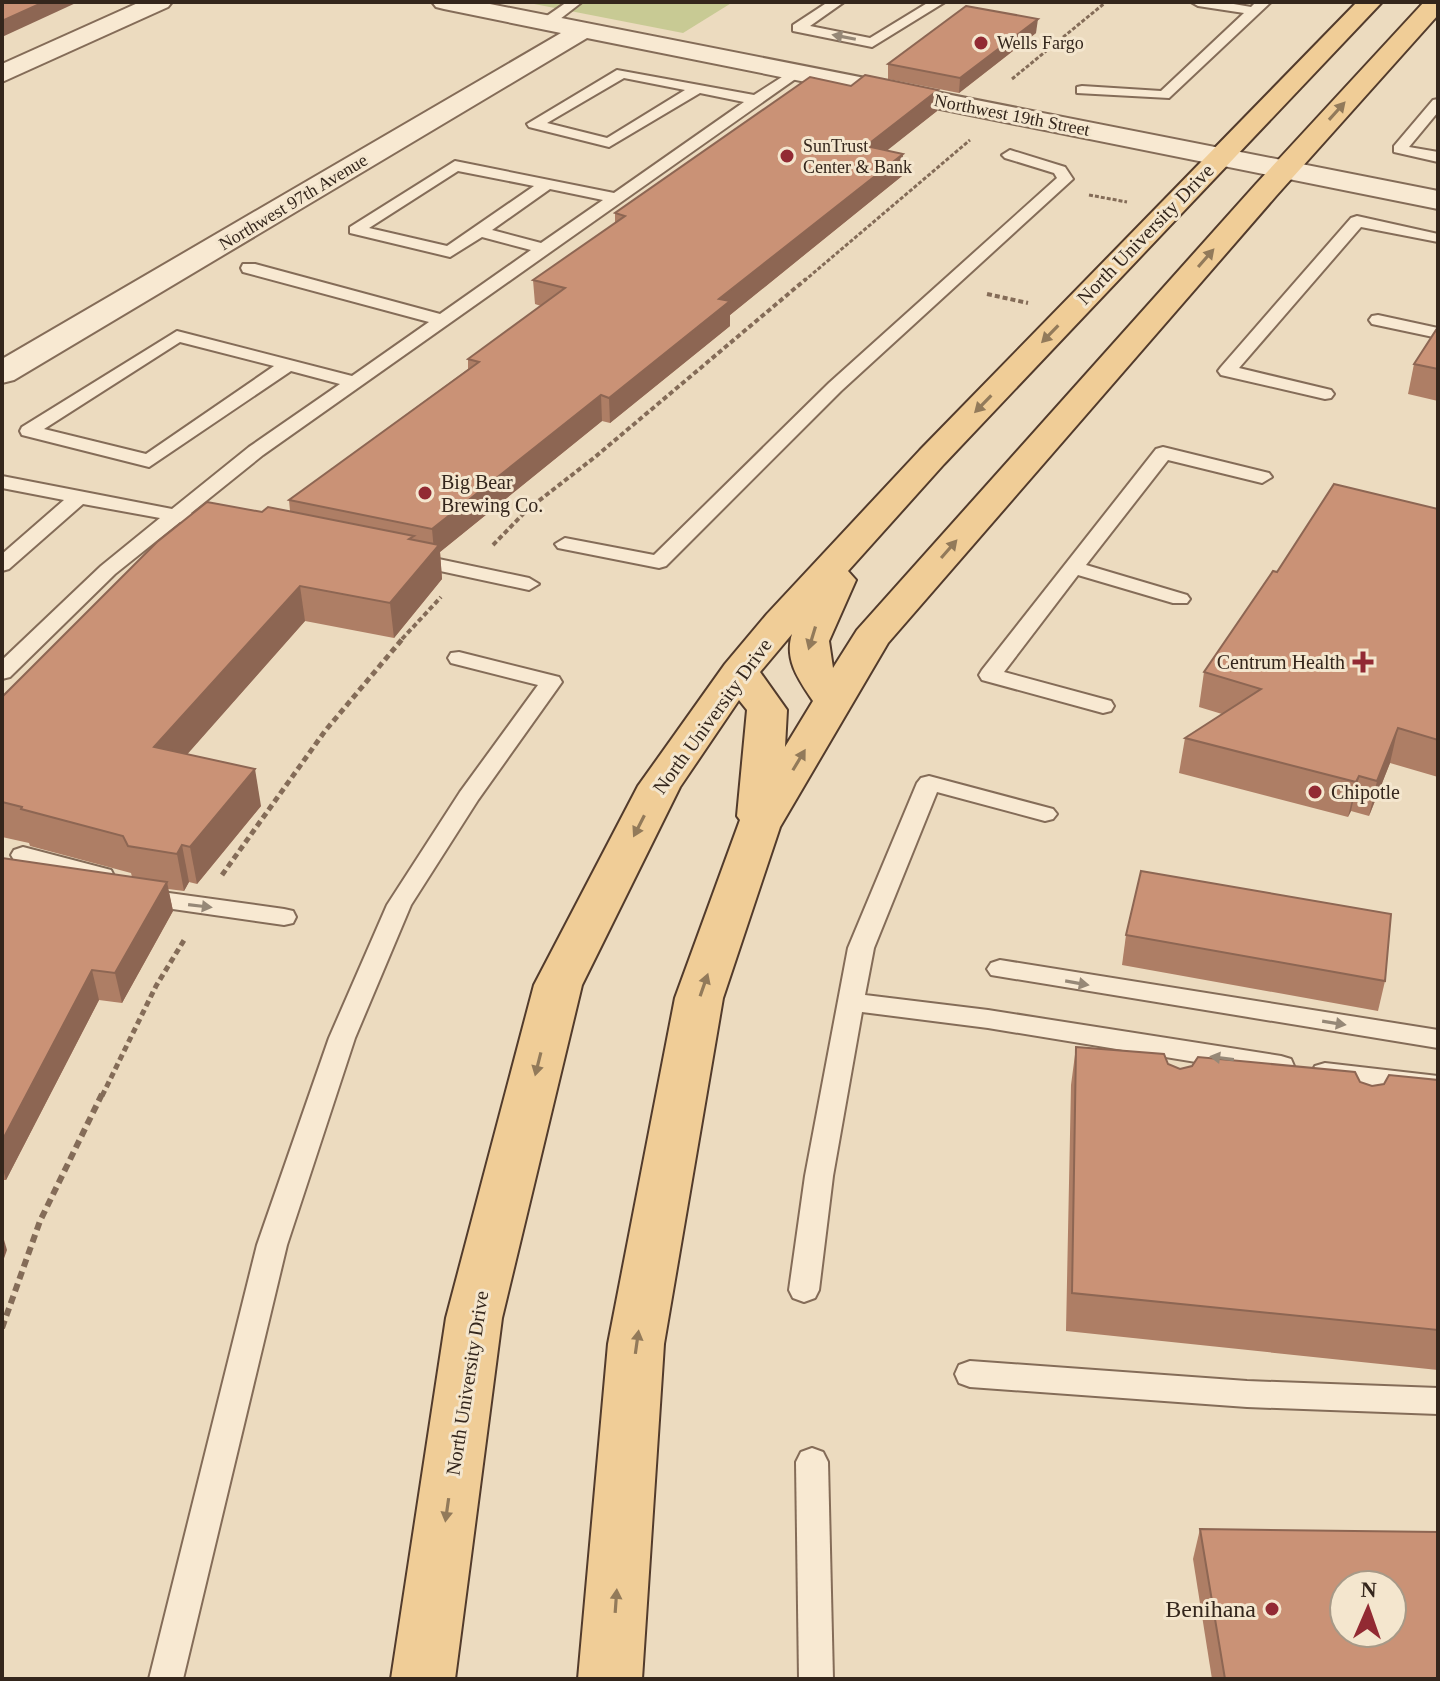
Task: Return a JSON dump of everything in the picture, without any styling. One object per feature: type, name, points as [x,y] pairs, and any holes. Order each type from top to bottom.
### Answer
[{"type":"main road","name":"North University Drive","points":[[423,1679],[474,1318],[558,985],[659,786],[739,672],[855,542],[1219,156],[1370,2]]},
{"type":"main road","points":[[610,1679],[636,1344],[699,998],[758,827],[871,638],[1285,169],[1437,2]]},
{"type":"main road","points":[[834,701],[812,673],[807,644],[855,542]]},
{"type":"main road","points":[[739,672],[767,710],[758,827]]},
{"type":"street","points":[[2,74],[160,2]]},
{"type":"street","name":"Northwest 19th Street","points":[[444,2],[546,23],[579,16],[796,72],[1438,200]]},
{"type":"street","name":"Northwest 97th Avenue","points":[[2,373],[579,16]]},
{"type":"lane","points":[[837,2],[798,28],[872,43],[938,2]]},
{"type":"lane","points":[[1198,2],[1258,7]]},
{"type":"lane","points":[[1082,90],[1164,95],[1258,7]]},
{"type":"lane","points":[[2,672],[108,570],[256,451],[796,72]]},
{"type":"lane","points":[[698,88],[609,143],[534,124],[622,73],[698,88],[756,100]]},
{"type":"lane","points":[[1438,103],[1399,149],[1438,157]]},
{"type":"lane","points":[[565,544],[659,562],[835,387],[1065,179],[1060,170],[1010,155]]},
{"type":"lane","points":[[547,184],[450,252],[356,230],[455,166],[547,184],[617,198]]},
{"type":"lane","points":[[1325,394],[1227,371],[1357,221],[1435,238]]},
{"type":"lane","points":[[481,232],[544,249]]},
{"type":"lane","points":[[249,268],[443,320]]},
{"type":"lane","points":[[1378,320],[1438,333]]},
{"type":"lane","points":[[288,365],[149,461],[29,431],[177,336],[355,382]]},
{"type":"lane","points":[[1103,706],[990,675],[1163,453],[1262,477]]},
{"type":"lane","points":[[2,482],[202,519]]},
{"type":"lane","points":[[2,565],[78,498]]},
{"type":"lane","points":[[389,555],[529,584]]},
{"type":"lane","points":[[1072,567],[1180,599]]},
{"type":"lane","points":[[166,1679],[272,1245],[342,1038],[399,905],[468,797],[551,682],[459,658]]},
{"type":"lane","points":[[804,1290],[819,1176],[861,948],[929,783],[1045,814]]},
{"type":"lane","points":[[12,852],[12,877],[284,917]]},
{"type":"lane","points":[[1000,969],[1438,1039]]},
{"type":"lane","points":[[851,1002],[988,1019],[1174,1051],[1361,1089],[1438,1086]]},
{"type":"lane","points":[[1174,1051],[1174,1080]]},
{"type":"lane","points":[[970,1374],[1233,1393],[1438,1401]]},
{"type":"lane","points":[[812,1462],[816,1679]]},
{"type":"path","points":[[977,108],[1106,2]]},
{"type":"path","points":[[217,882],[306,754],[360,683],[527,510],[595,457],[974,137]]},
{"type":"path","points":[[1077,193],[1130,202]]},
{"type":"path","points":[[983,293],[1029,303]]},
{"type":"path","points":[[2,1328],[40,1221],[156,986],[191,929]]},
{"type":"green space","points":[[524,2],[733,2],[683,33]]},
{"type":"building","points":[[2,2],[44,2],[2,21]]},
{"type":"building","points":[[966,6],[1038,19],[960,78],[888,64]]},
{"type":"building","points":[[865,75],[938,90],[866,146],[903,154],[719,299],[730,301],[609,398],[601,395],[432,529],[289,500],[479,362],[468,359],[565,288],[533,280],[625,216],[615,213],[810,77],[851,86]]},
{"type":"building","points":[[1438,327],[1438,369],[1414,364]]},
{"type":"building","points":[[1334,484],[1438,509],[1438,740],[1398,728],[1377,781],[1359,776],[1356,782],[1185,738],[1261,689],[1204,672],[1273,571],[1277,572]]},
{"type":"building","points":[[207,502],[262,512],[268,507],[414,536],[409,539],[439,545],[390,603],[300,586],[154,747],[255,769],[190,847],[182,845],[177,854],[128,846],[123,836],[2,802],[2,697],[157,542]]},
{"type":"building","points":[[2,858],[167,882],[115,973],[92,970],[2,1141]]},
{"type":"building","points":[[1141,871],[1391,914],[1385,981],[1126,935]]},
{"type":"building","points":[[1076,1047],[1164,1054],[1168,1064],[1180,1069],[1192,1066],[1198,1057],[1355,1072],[1360,1082],[1372,1086],[1384,1084],[1389,1075],[1438,1080],[1438,1330],[1072,1293]]},
{"type":"building","name":"Benihana","points":[[1200,1529],[1438,1532],[1438,1679],[1225,1679]]},
{"type":"place","name":"Wells Fargo","points":[[981,43]]},
{"type":"place","name":"SunTrust Center & Bank","points":[[787,156]]},
{"type":"place","name":"Big Bear Brewing Co.","points":[[425,493]]},
{"type":"place","name":"Centrum Health","points":[[1363,662]]},
{"type":"place","name":"Chipotle","points":[[1315,792]]},
{"type":"place","name":"Benihana","points":[[1272,1609]]}]
